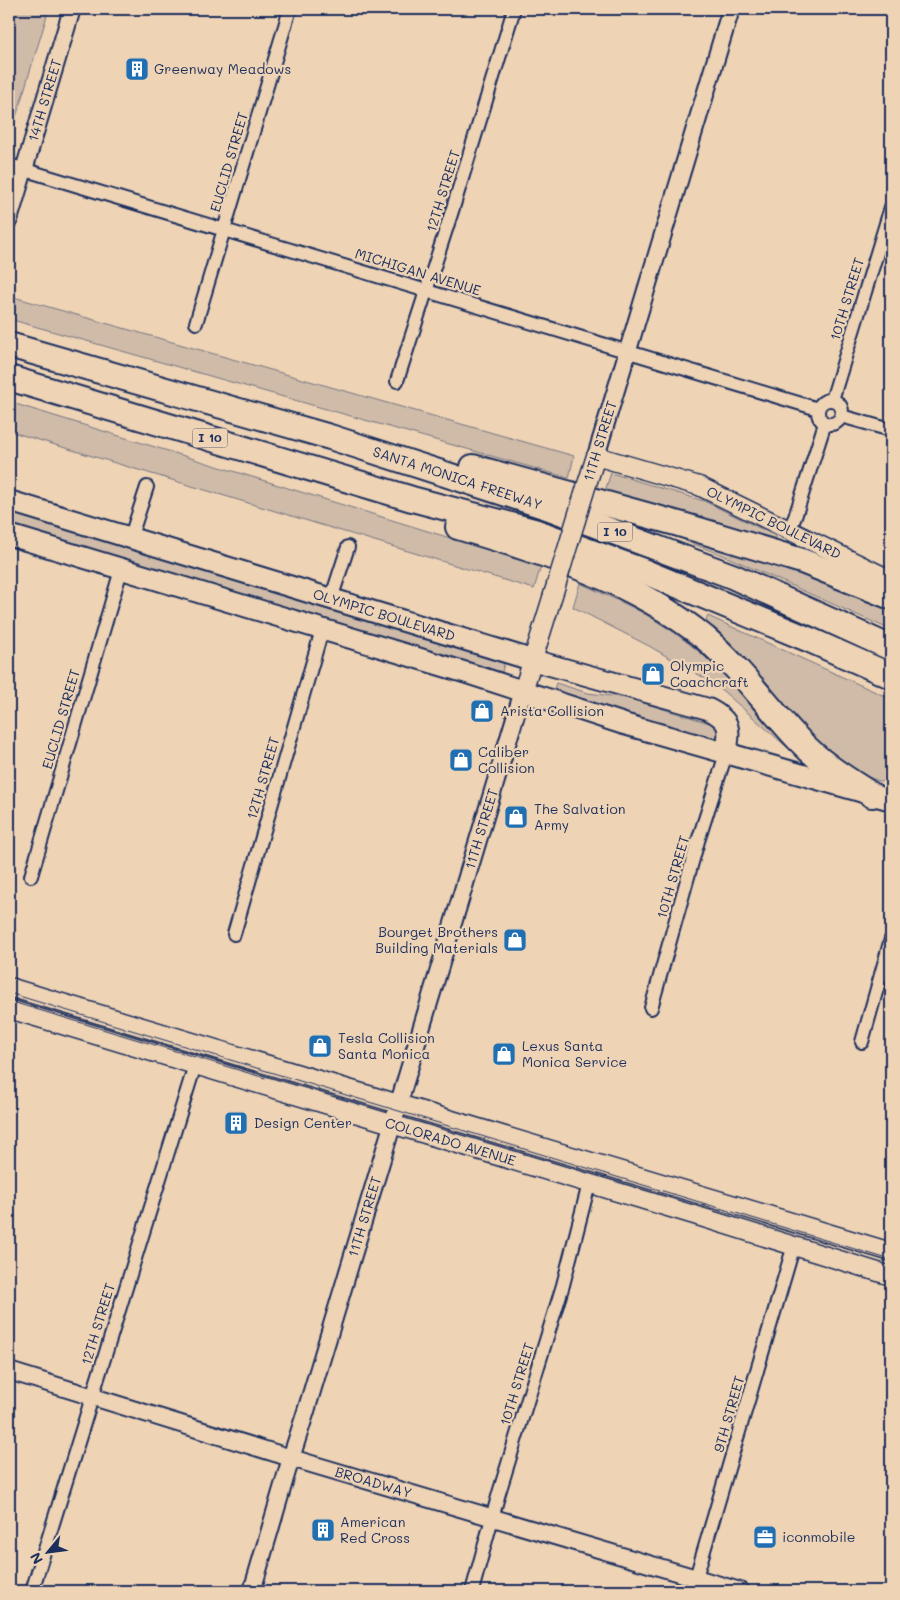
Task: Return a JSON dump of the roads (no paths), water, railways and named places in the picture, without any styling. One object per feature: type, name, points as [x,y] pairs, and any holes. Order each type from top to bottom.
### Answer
[{"type":"highway","name":"SANTA MONICA FREEWAY","points":[[9,345],[330,437],[547,507],[732,576],[891,648]]},
{"type":"highway","name":"SANTA MONICA FREEWAY","points":[[9,378],[412,499],[534,532],[643,571],[810,640],[891,676]]},
{"type":"highway","points":[[330,437],[395,444],[670,522],[802,562],[891,596]]},
{"type":"highway","points":[[412,499],[447,524],[532,550],[573,565],[625,587],[656,603],[706,639],[733,665],[798,739],[821,760],[840,775],[882,797]]},
{"type":"main road","name":"11TH STREET","points":[[523,691],[596,456]]},
{"type":"main road","name":"OLYMPIC BOULEVARD","points":[[596,456],[699,486],[891,580]]},
{"type":"main road","name":"OLYMPIC BOULEVARD","points":[[9,501],[532,660],[708,709],[724,719],[728,726],[729,735],[726,754]]},
{"type":"main road","points":[[9,535],[523,691],[624,724],[882,797]]},
{"type":"main road","name":"COLORADO AVENUE","points":[[9,987],[891,1252]]},
{"type":"main road","name":"COLORADO AVENUE","points":[[9,1009],[794,1245],[891,1276]]},
{"type":"street","name":"14TH STREET","points":[[9,220],[17,167],[72,9]]},
{"type":"street","name":"EUCLID STREET","points":[[196,323],[290,9]]},
{"type":"street","name":"12TH STREET","points":[[397,381],[427,291],[514,9]]},
{"type":"street","name":"11TH STREET","points":[[596,456],[731,9]]},
{"type":"street","name":"MICHIGAN AVENUE","points":[[17,167],[818,409]]},
{"type":"street","name":"10TH STREET","points":[[832,400],[891,207]]},
{"type":"street","points":[[832,400],[840,405],[842,416],[834,424],[825,423],[818,416],[818,409],[823,402],[832,400]]},
{"type":"street","points":[[842,416],[891,430]]},
{"type":"street","points":[[789,530],[795,517],[825,423]]},
{"type":"street","points":[[130,538],[147,486]]},
{"type":"street","points":[[331,599],[348,547]]},
{"type":"street","name":"EUCLID STREET","points":[[31,876],[121,570]]},
{"type":"street","name":"12TH STREET","points":[[234,934],[322,630]]},
{"type":"street","name":"11TH STREET","points":[[252,1591],[523,691]]},
{"type":"street","name":"10TH STREET","points":[[650,1008],[698,841],[726,754]]},
{"type":"street","points":[[862,1042],[891,939]]},
{"type":"street","name":"12TH STREET","points":[[32,1591],[195,1065]]},
{"type":"street","name":"10TH STREET","points":[[472,1591],[492,1517],[563,1285],[590,1184]]},
{"type":"street","name":"9TH STREET","points":[[694,1585],[794,1245]]},
{"type":"street","name":"BROADWAY","points":[[9,1371],[291,1458],[492,1517],[694,1585],[740,1591]]},
{"type":"tram line","points":[[9,993],[891,1260]]},
{"type":"tram line","points":[[9,1001],[265,1078]]},
{"type":"place","name":"Greenway Meadows","points":[[137,69]]},
{"type":"place","name":"Olympic Coachcraft","points":[[653,674]]},
{"type":"place","name":"Arista Collision","points":[[482,711]]},
{"type":"place","name":"Caliber Collision","points":[[461,760]]},
{"type":"place","name":"The Salvation Army","points":[[516,817]]},
{"type":"place","name":"Bourget Brothers Building Materials","points":[[515,940]]},
{"type":"place","name":"Tesla Collision Santa Monica","points":[[320,1046]]},
{"type":"place","name":"Lexus Santa Monica Service","points":[[504,1054]]},
{"type":"place","name":"Design Center","points":[[236,1123]]},
{"type":"place","name":"American Red Cross","points":[[323,1530]]},
{"type":"place","name":"iconmobile","points":[[765,1537]]}]
